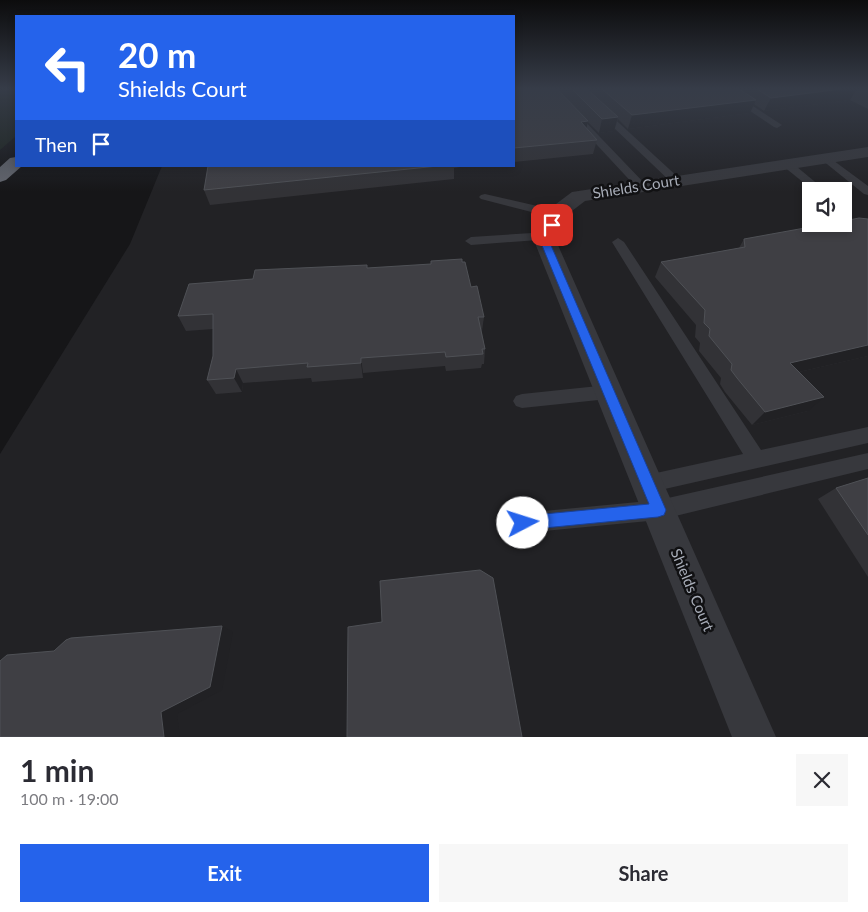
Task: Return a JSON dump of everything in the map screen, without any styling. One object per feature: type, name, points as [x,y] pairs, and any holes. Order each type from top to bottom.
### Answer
[{"type":"highway","points":[[0,176],[15,163]]},
{"type":"street","name":"Shields Court","points":[[754,737],[546,243],[552,225],[580,196],[868,152]]},
{"type":"lane","points":[[582,123],[641,186]]},
{"type":"lane","points":[[614,123],[676,181]]},
{"type":"lane","points":[[826,158],[868,192]]},
{"type":"lane","points":[[787,164],[810,182]]},
{"type":"lane","points":[[485,197],[552,225]]},
{"type":"lane","points":[[471,241],[552,225]]},
{"type":"lane","points":[[618,242],[757,460]]},
{"type":"lane","points":[[522,401],[608,392]]},
{"type":"lane","points":[[647,484],[868,435]]},
{"type":"lane","points":[[523,523],[658,510],[868,461]]},
{"type":"shaded area","points":[[0,123],[15,123],[15,137],[0,150]]},
{"type":"shaded area","points":[[515,123],[868,123],[868,737],[0,737],[0,454],[130,244],[162,167],[515,167]]},
{"type":"building","points":[[515,123],[582,123],[597,140],[515,148]]},
{"type":"building","points":[[208,167],[428,167],[204,190]]},
{"type":"building","points":[[852,219],[868,219],[868,345],[790,363],[824,397],[765,412],[731,370],[732,364],[709,336],[710,329],[704,323],[705,310],[661,262],[745,247],[744,239],[802,229],[802,232],[852,232]]},
{"type":"building","points":[[462,259],[462,262],[465,262],[471,287],[477,286],[484,317],[478,317],[485,349],[482,349],[483,354],[446,357],[445,352],[361,358],[361,363],[307,367],[308,363],[236,369],[234,378],[207,380],[213,356],[213,314],[178,316],[189,284],[253,279],[255,270],[367,265],[367,268],[431,264],[431,261]]},
{"type":"building","points":[[868,478],[868,535],[836,488]]},
{"type":"building","points":[[480,570],[493,578],[522,737],[347,737],[348,627],[382,622],[380,581]]},
{"type":"building","points":[[222,626],[210,687],[161,712],[164,737],[0,737],[0,661],[7,655],[54,651],[71,638]]},
{"type":"route","points":[[523,523],[658,510],[546,243],[552,225]]}]
